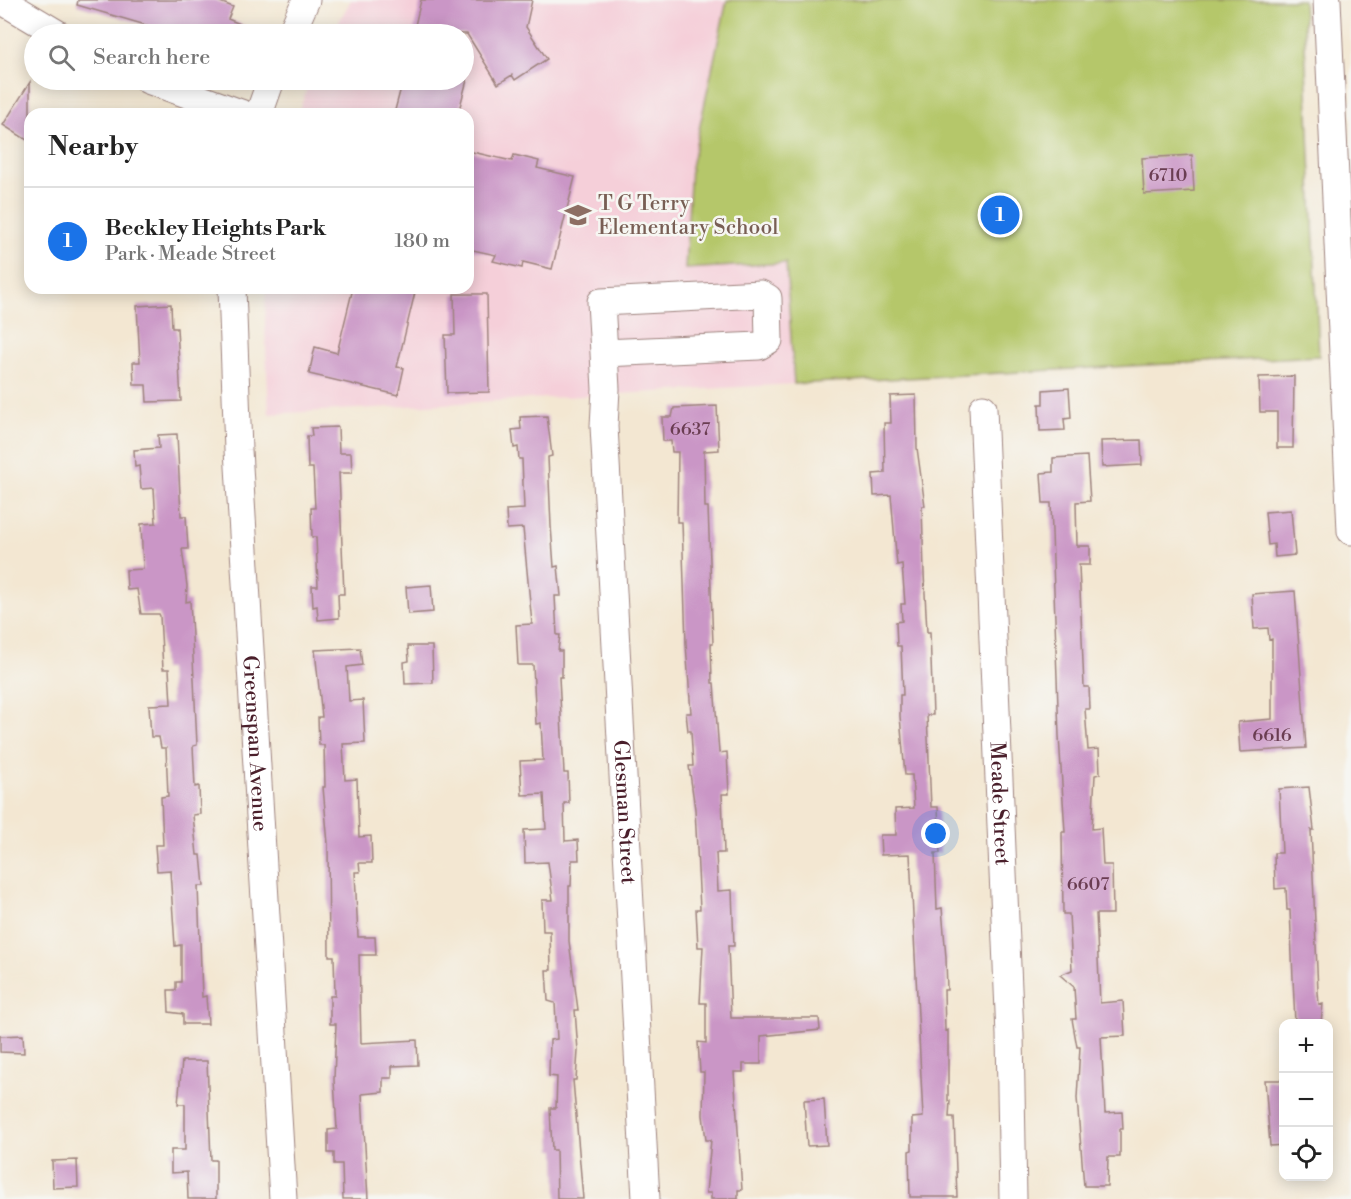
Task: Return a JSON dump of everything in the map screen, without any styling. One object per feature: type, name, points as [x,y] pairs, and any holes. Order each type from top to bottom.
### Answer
[{"type":"street","points":[[295,24],[306,0]]},
{"type":"street","points":[[1327,0],[1341,54],[1351,531]]},
{"type":"street","points":[[4,12],[33,24]]},
{"type":"street","points":[[176,90],[226,108]]},
{"type":"street","points":[[261,108],[267,90]]},
{"type":"street","name":"Greenspan Avenue","points":[[232,294],[237,438],[283,1199]]},
{"type":"street","name":"Glesman Street","points":[[604,353],[759,346],[769,340],[768,298],[761,294],[601,302],[606,389],[604,426],[646,1199]]},
{"type":"street","name":"Meade Street","points":[[983,408],[1010,1035],[1013,1199]]},
{"type":"shaded area","name":"T G Terry Elementary School","points":[[351,0],[819,0],[790,331],[794,384],[269,414],[266,294],[474,294],[474,108],[300,108],[306,90],[474,90],[474,24],[338,24]]},
{"type":"green space","points":[[727,0],[1303,0],[1319,356],[794,384],[786,263],[685,269],[691,167]]},
{"type":"building","points":[[78,0],[215,0],[233,7],[228,19],[240,24],[142,24],[77,5]]},
{"type":"building","points":[[421,0],[532,0],[526,27],[547,59],[515,80],[512,75],[498,84],[474,45],[474,24],[415,24]]},
{"type":"building","points":[[25,90],[30,90],[30,108],[24,108],[24,138],[3,125]]},
{"type":"building","points":[[400,90],[464,90],[460,108],[396,108]]},
{"type":"building","points":[[474,152],[512,161],[514,155],[539,161],[537,168],[575,177],[552,269],[523,262],[522,268],[493,261],[496,255],[474,250]]},
{"type":"building","points":[[1192,155],[1194,191],[1144,194],[1142,158]]},
{"type":"building","points":[[352,294],[415,294],[397,367],[404,368],[398,395],[309,374],[315,347],[337,353]]},
{"type":"building","points":[[454,294],[487,294],[489,392],[447,393],[445,335],[455,335]]},
{"type":"building","points":[[171,304],[172,328],[177,328],[181,401],[147,402],[146,385],[134,385],[133,362],[140,362],[137,306]]},
{"type":"building","points":[[1294,376],[1293,448],[1277,448],[1277,412],[1260,412],[1259,377]]},
{"type":"building","points":[[1069,388],[1071,418],[1064,419],[1065,430],[1040,431],[1039,404],[1043,404],[1043,390]]},
{"type":"building","points":[[916,395],[917,448],[925,506],[922,506],[927,632],[930,632],[933,715],[927,715],[931,807],[938,807],[940,853],[935,853],[937,909],[942,908],[946,958],[947,990],[944,990],[945,1031],[948,1030],[948,1101],[950,1101],[949,1117],[954,1117],[957,1197],[910,1197],[909,1151],[912,1150],[912,1118],[923,1117],[910,854],[881,855],[880,835],[896,835],[895,809],[914,808],[912,775],[905,775],[900,716],[900,695],[903,695],[901,646],[897,646],[896,622],[902,621],[901,604],[905,604],[902,564],[897,565],[891,495],[874,496],[873,474],[885,473],[884,423],[891,423],[890,396]]},
{"type":"building","points":[[717,406],[719,450],[704,451],[705,507],[708,507],[713,644],[711,644],[712,683],[714,683],[719,753],[727,752],[729,794],[722,794],[724,853],[716,853],[718,891],[732,890],[734,946],[728,946],[731,1018],[819,1018],[820,1030],[761,1036],[761,1064],[743,1064],[743,1072],[734,1072],[742,1190],[738,1190],[738,1199],[711,1199],[711,1193],[706,1193],[711,1140],[706,1140],[703,1115],[704,1072],[700,1072],[698,1042],[706,1043],[706,1003],[700,1003],[703,947],[698,947],[696,909],[700,909],[695,809],[689,766],[693,766],[691,731],[688,731],[686,713],[691,713],[682,522],[677,522],[678,452],[672,452],[671,441],[663,441],[662,417],[672,417],[674,408]]},
{"type":"building","points":[[547,416],[552,456],[548,457],[554,567],[558,566],[561,596],[555,596],[557,635],[560,635],[558,651],[562,651],[562,677],[559,677],[564,773],[568,773],[569,803],[564,803],[565,841],[578,840],[579,860],[572,860],[571,886],[569,886],[569,941],[578,1010],[575,1010],[578,1051],[576,1080],[573,1080],[583,1199],[557,1199],[556,1150],[552,1150],[550,1108],[556,1108],[557,1077],[549,1076],[550,1040],[557,1039],[555,1003],[548,1001],[546,970],[551,970],[550,931],[543,931],[542,900],[553,900],[548,862],[525,863],[524,830],[546,829],[544,794],[522,795],[520,761],[543,760],[541,723],[536,724],[533,665],[518,665],[516,625],[532,624],[523,528],[507,529],[506,510],[524,509],[522,459],[519,459],[518,447],[514,448],[512,430],[521,429],[520,417]]},
{"type":"building","points":[[338,427],[339,453],[351,453],[352,473],[339,473],[344,594],[338,594],[339,618],[318,620],[317,606],[313,607],[312,586],[318,586],[316,537],[312,537],[311,508],[315,508],[313,468],[308,468],[307,436],[312,436],[311,428]]},
{"type":"building","points":[[177,434],[181,516],[186,516],[188,549],[182,549],[187,586],[186,602],[190,601],[197,745],[193,746],[195,787],[199,786],[200,814],[193,815],[197,855],[201,855],[204,886],[198,886],[202,997],[206,996],[208,1024],[183,1024],[183,1014],[169,1012],[168,990],[176,990],[176,982],[181,982],[181,945],[175,946],[170,870],[157,871],[155,845],[163,845],[161,797],[168,796],[166,748],[161,748],[159,737],[151,737],[149,705],[171,704],[169,669],[163,669],[159,614],[141,614],[137,589],[127,590],[126,570],[143,569],[141,524],[156,523],[154,488],[141,489],[139,466],[135,467],[134,450],[159,448],[158,435]]},
{"type":"building","points":[[1141,440],[1142,465],[1102,467],[1101,441]]},
{"type":"building","points":[[1087,456],[1090,501],[1076,502],[1077,546],[1090,546],[1090,565],[1079,565],[1084,687],[1089,687],[1090,709],[1085,709],[1088,750],[1099,749],[1100,774],[1095,775],[1092,829],[1101,828],[1103,865],[1112,865],[1113,914],[1096,914],[1100,1003],[1123,1001],[1125,1036],[1101,1037],[1105,1113],[1122,1112],[1123,1129],[1120,1129],[1120,1157],[1108,1157],[1107,1186],[1084,1186],[1077,1098],[1080,1047],[1077,1047],[1072,1019],[1076,1019],[1074,987],[1060,975],[1072,970],[1069,914],[1063,914],[1062,832],[1065,832],[1059,736],[1051,503],[1043,503],[1041,473],[1053,472],[1053,458]]},
{"type":"building","points":[[1291,510],[1295,555],[1275,557],[1274,544],[1268,545],[1265,512]]},
{"type":"building","points":[[431,585],[433,612],[408,614],[406,587]]},
{"type":"building","points":[[1295,591],[1306,748],[1240,752],[1238,722],[1272,719],[1272,639],[1269,640],[1268,628],[1254,629],[1252,594]]},
{"type":"building","points":[[408,646],[432,646],[433,683],[405,684],[404,662],[409,661]]},
{"type":"building","points":[[360,648],[362,665],[347,667],[349,701],[363,700],[365,743],[343,744],[345,780],[357,779],[359,837],[371,836],[372,863],[359,863],[360,872],[355,872],[358,937],[375,937],[376,955],[359,955],[361,1043],[417,1040],[418,1065],[392,1066],[392,1078],[383,1078],[383,1092],[362,1094],[368,1199],[343,1199],[342,1164],[334,1164],[334,1153],[328,1153],[328,1130],[337,1129],[334,1080],[336,1024],[330,1024],[330,996],[335,996],[334,956],[329,956],[328,844],[323,787],[325,787],[324,745],[319,745],[318,717],[322,717],[315,650]]},
{"type":"building","points":[[1309,787],[1314,830],[1311,830],[1318,992],[1319,1005],[1323,1004],[1321,1019],[1295,1019],[1290,910],[1287,910],[1286,888],[1275,889],[1274,853],[1282,853],[1279,789]]},
{"type":"building","points":[[23,1035],[24,1053],[0,1052],[0,1036]]},
{"type":"building","points":[[182,1061],[207,1061],[211,1160],[216,1160],[216,1199],[188,1199],[187,1172],[171,1173],[171,1150],[185,1150],[185,1104],[178,1104]]},
{"type":"building","points":[[1265,1080],[1279,1080],[1279,1145],[1270,1146]]},
{"type":"building","points":[[824,1099],[827,1145],[807,1146],[804,1100]]},
{"type":"building","points":[[77,1160],[78,1187],[53,1188],[52,1161]]},
{"type":"place","name":"T G Terry Elementary School","points":[[578,215]]},
{"type":"place","name":"Beckley Heights Park","points":[[1000,215]]}]
